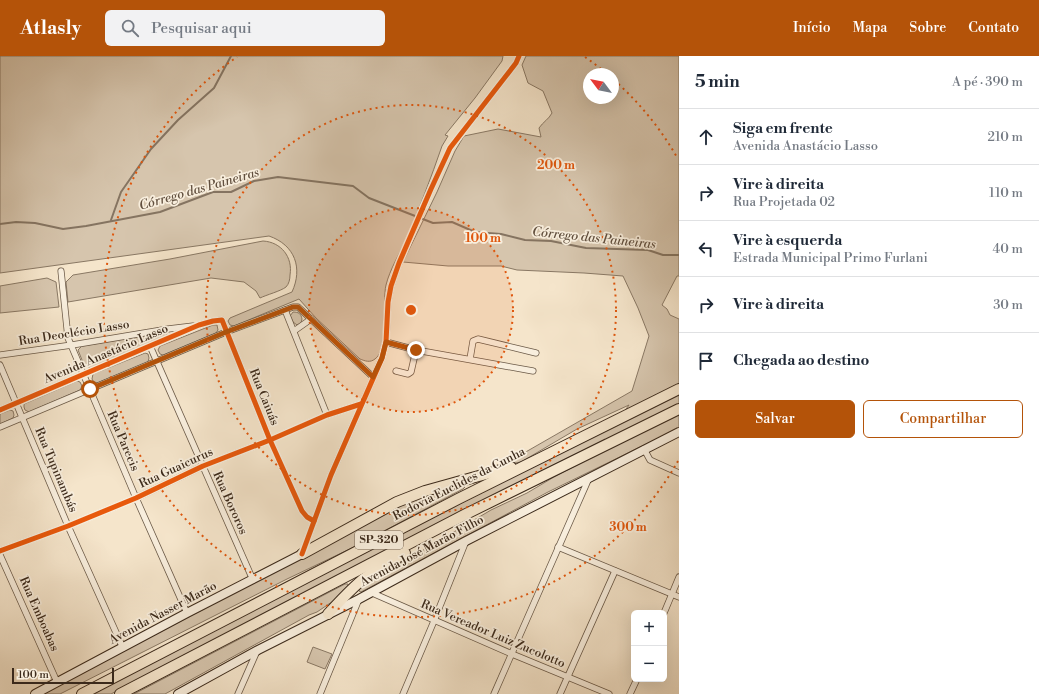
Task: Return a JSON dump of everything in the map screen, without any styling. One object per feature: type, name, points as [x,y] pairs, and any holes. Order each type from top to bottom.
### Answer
[{"type":"highway","name":"Rodovia Euclides da Cunha","points":[[82,694],[541,457],[679,389]]},
{"type":"highway","name":"SP-320","points":[[120,694],[453,521],[679,409]]},
{"type":"highway","points":[[302,554],[397,502],[425,491],[541,457]]},
{"type":"highway","points":[[328,614],[344,596],[361,581],[453,521]]},
{"type":"main road","name":"Avenida José Marão Filho","points":[[178,694],[258,650],[359,599],[466,541],[679,432]]},
{"type":"main road","name":"Avenida Nasser Marão","points":[[35,694],[302,554]]},
{"type":"street","points":[[513,56],[516,63]]},
{"type":"street","points":[[302,554],[361,404],[382,358],[386,342],[388,302],[391,286],[424,207],[450,148],[516,63],[519,56]]},
{"type":"street","name":"Rua Parecis","points":[[61,271],[68,338],[187,613]]},
{"type":"street","points":[[0,427],[158,362],[226,332],[293,307],[298,307],[373,377]]},
{"type":"street","points":[[285,310],[327,415]]},
{"type":"street","points":[[294,331],[311,319]]},
{"type":"street","name":"Rua Caiuás","points":[[222,320],[270,440],[302,511],[307,517],[314,521]]},
{"type":"street","name":"Avenida Anastácio Lasso","points":[[0,410],[199,325],[222,320]]},
{"type":"street","name":"Rua Deoclécio Lasso","points":[[0,355],[199,325]]},
{"type":"street","points":[[470,359],[473,341],[478,339],[536,353]]},
{"type":"street","points":[[386,342],[416,350],[533,371]]},
{"type":"street","name":"Rua Bororos","points":[[150,346],[253,580]]},
{"type":"street","points":[[396,371],[408,374],[411,372],[416,350]]},
{"type":"street","name":"Rua Tupinambás","points":[[0,365],[15,404],[68,526],[123,648]]},
{"type":"street","name":"Rua Guaicurus","points":[[0,551],[68,526],[136,498],[203,466],[270,440],[327,415],[361,404]]},
{"type":"street","points":[[644,449],[650,460],[679,473]]},
{"type":"street","points":[[494,694],[589,478]]},
{"type":"street","points":[[403,694],[466,541]]},
{"type":"street","points":[[558,546],[679,597]]},
{"type":"street","name":"Rua Emboabas","points":[[0,555],[57,682]]},
{"type":"street","points":[[560,694],[614,570]]},
{"type":"street","points":[[665,610],[679,577]]},
{"type":"street","name":"Rua Vereador Luiz Zucolotto","points":[[370,592],[434,621],[609,694]]},
{"type":"street","points":[[320,694],[359,599]]},
{"type":"street","points":[[238,694],[258,650]]},
{"type":"street","points":[[630,694],[636,682]]},
{"type":"shaded area","points":[[0,56],[503,56],[502,61],[475,98],[445,135],[448,136],[442,146],[425,193],[386,285],[384,336],[382,346],[375,359],[366,361],[360,359],[316,318],[299,299],[234,326],[230,325],[228,321],[230,318],[292,292],[297,274],[294,258],[291,251],[285,245],[269,236],[0,273]]},
{"type":"shaded area","points":[[526,56],[679,56],[679,276],[677,276],[662,305],[667,309],[670,315],[679,319],[679,428],[548,492],[361,592],[359,591],[364,581],[386,572],[491,510],[527,493],[600,453],[605,439],[448,518],[111,694],[91,694],[615,424],[629,405],[577,429],[521,462],[503,465],[632,391],[649,336],[623,276],[517,270],[501,266],[448,266],[403,262],[455,151],[464,136],[498,129],[541,137],[539,128],[552,113],[543,91],[528,83],[522,65]]},
{"type":"shaded area","points":[[263,241],[280,247],[288,257],[290,262],[290,280],[286,287],[281,290],[260,298],[256,291],[244,282],[211,278],[68,302],[66,282],[73,275],[170,259]]},
{"type":"shaded area","points":[[47,278],[56,282],[59,307],[0,313],[0,286]]},
{"type":"shaded area","points":[[293,312],[298,313],[302,317],[301,323],[297,325],[293,322],[290,316]]},
{"type":"shaded area","points":[[213,325],[217,325],[218,330],[216,333],[163,355],[160,354],[158,350],[160,346]]},
{"type":"shaded area","points":[[166,332],[166,336],[91,368],[84,365],[78,350],[82,346]]},
{"type":"shaded area","points":[[145,353],[148,354],[148,362],[97,383],[93,381],[93,374]]},
{"type":"shaded area","points":[[77,381],[80,382],[82,386],[80,390],[29,412],[25,410],[24,404]]},
{"type":"shaded area","points":[[10,410],[13,411],[13,418],[0,424],[0,414]]},
{"type":"shaded area","points":[[461,484],[465,487],[463,489],[354,547],[287,579],[60,694],[42,694],[303,557],[398,504]]},
{"type":"shaded area","points":[[345,584],[348,584],[348,588],[345,593],[317,612],[165,694],[134,694]]},
{"type":"shaded area","points":[[313,647],[332,654],[325,669],[307,662]]},
{"type":"waterway","points":[[111,220],[121,192],[151,149],[178,120],[214,88],[231,56]]},
{"type":"waterway","name":"Córrego das Paineiras","points":[[0,224],[16,222],[35,223],[63,229],[86,226],[160,212],[213,192],[231,192],[254,181],[278,177],[353,186],[369,198],[433,223],[452,222],[475,232],[501,234],[525,240],[551,241],[586,248],[648,250],[663,255],[679,255]]},
{"type":"cycle path","points":[[302,554],[331,475],[382,358],[386,342],[388,302],[391,286],[399,263],[431,189],[450,148],[516,63],[519,56]]},
{"type":"cycle path","points":[[0,410],[199,325],[222,320],[270,440],[302,511],[307,517],[314,521]]},
{"type":"cycle path","points":[[0,551],[68,526],[136,498],[203,466],[270,440],[327,415],[361,404]]},
{"type":"route","points":[[90,389],[158,362],[226,332],[293,307],[298,307],[373,377],[382,358],[386,342],[416,350]]}]
